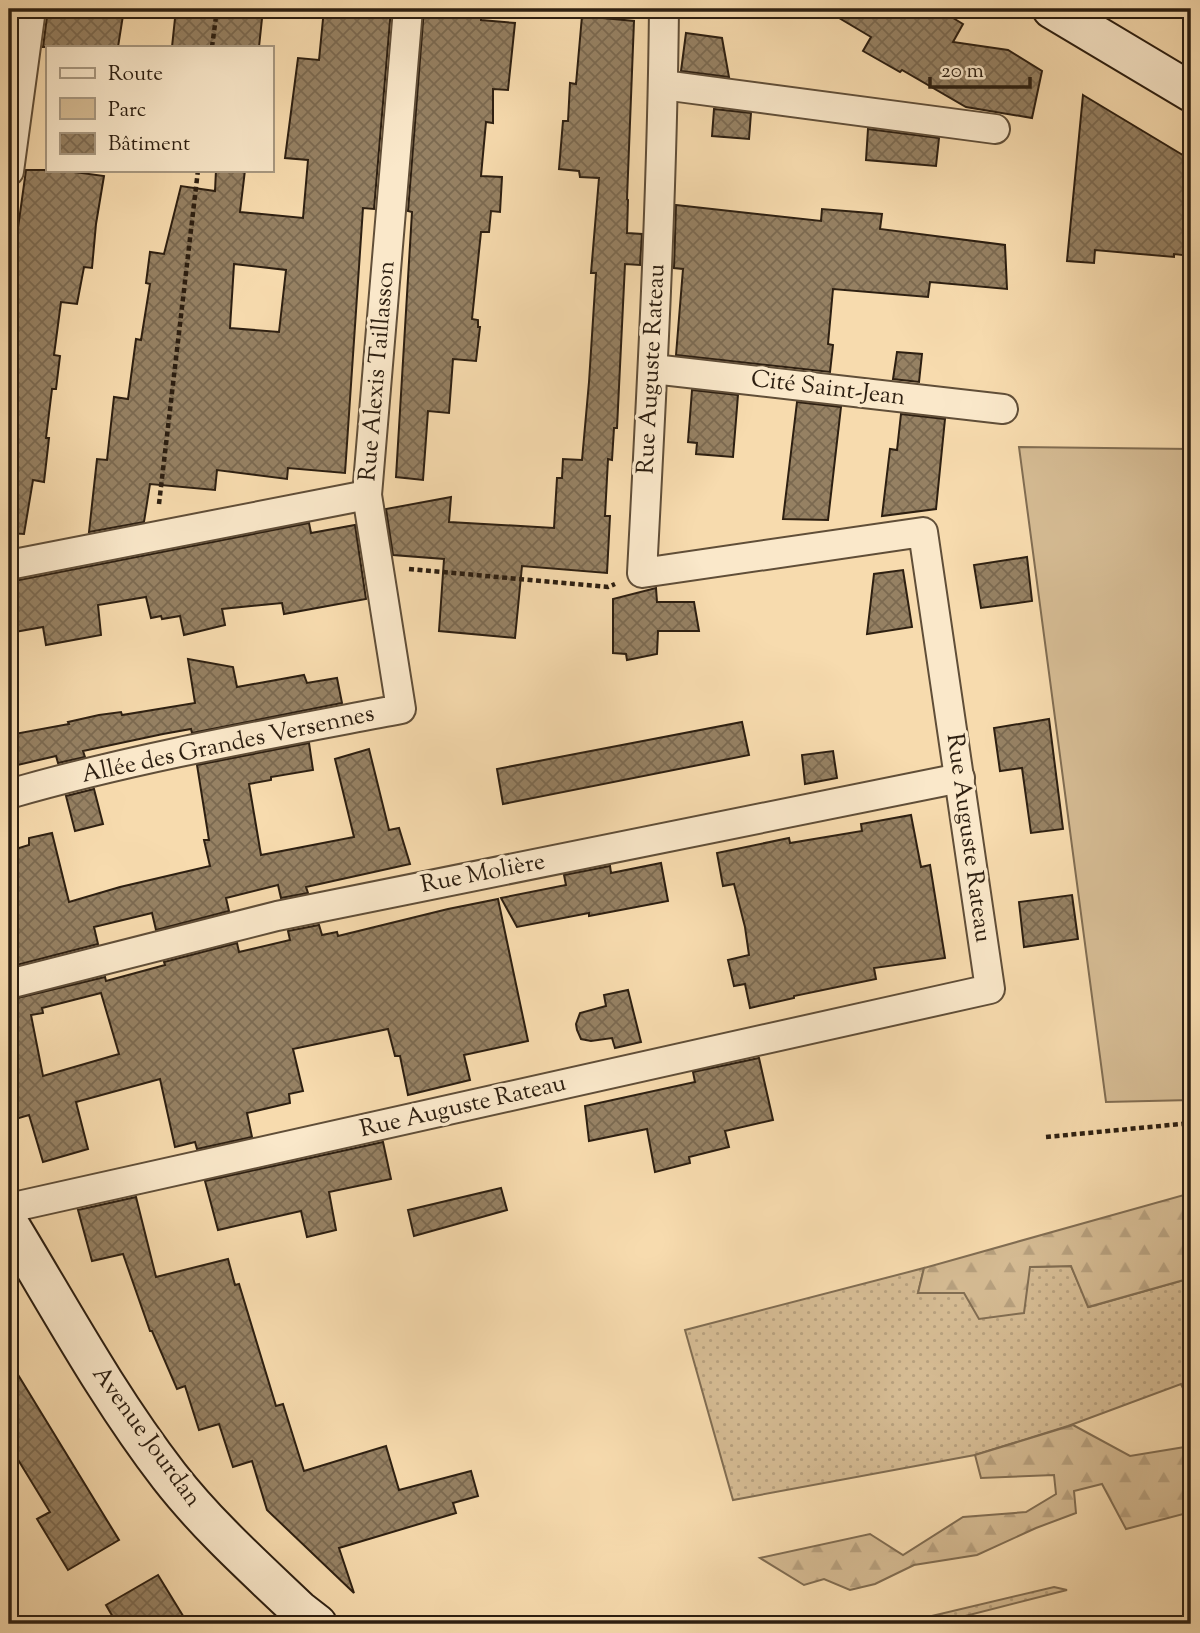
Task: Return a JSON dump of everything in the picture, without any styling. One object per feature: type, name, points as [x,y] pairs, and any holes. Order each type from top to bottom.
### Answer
[{"type":"main road","points":[[1052,9],[1191,92]]},
{"type":"main road","name":"Avenue Jourdan","points":[[9,1224],[111,1393],[141,1437],[200,1512],[300,1619]]},
{"type":"street","points":[[9,171],[31,9]]},
{"type":"street","name":"Rue Alexis Taillasson","points":[[9,565],[367,495],[408,9]]},
{"type":"street","name":"Rue Auguste Rateau","points":[[9,1208],[990,989],[923,531],[642,573],[653,369],[664,9]]},
{"type":"street","points":[[663,85],[995,129]]},
{"type":"street","name":"Cité Saint-Jean","points":[[653,369],[1003,409]]},
{"type":"street","name":"Allée des Grandes Versennes","points":[[9,794],[179,752],[401,709],[367,495]]},
{"type":"street","name":"Rue Molière","points":[[9,984],[277,916],[960,778]]},
{"type":"path","points":[[212,46],[217,9]]},
{"type":"path","points":[[155,537],[198,172]]},
{"type":"path","points":[[379,566],[608,587],[642,573]]},
{"type":"path","points":[[1046,1137],[1191,1123]]},
{"type":"green space","points":[[1019,447],[1191,449],[1191,1100],[1106,1102]]},
{"type":"green space","points":[[1191,1193],[1191,1278],[1088,1307],[1071,1266],[1030,1267],[1024,1313],[979,1319],[964,1293],[918,1293],[924,1268]]},
{"type":"green space","points":[[1071,1266],[1089,1307],[1191,1278],[1191,1405],[1181,1384],[1068,1426],[975,1455],[733,1500],[685,1330],[924,1268],[918,1293],[1030,1267]]},
{"type":"green space","points":[[1073,1425],[1130,1456],[1191,1446],[1191,1512],[1126,1529],[1102,1484],[1074,1491],[1076,1513],[977,1555],[914,1565],[875,1584],[850,1590],[824,1579],[804,1585],[760,1558],[870,1534],[903,1555],[963,1517],[1026,1512],[1056,1494],[1054,1475],[981,1478],[975,1455]]},
{"type":"green space","points":[[1054,1587],[1067,1590],[934,1624],[898,1624]]},
{"type":"building","points":[[48,9],[124,9],[118,46],[43,47]]},
{"type":"building","points":[[176,9],[263,9],[259,46],[172,46]]},
{"type":"building","points":[[324,9],[391,9],[374,209],[363,208],[345,473],[288,468],[287,479],[217,470],[215,490],[150,484],[144,522],[89,532],[97,459],[107,460],[114,397],[128,399],[136,339],[141,340],[150,284],[146,283],[150,252],[164,254],[181,186],[215,191],[216,172],[245,172],[240,212],[303,218],[308,160],[285,158],[298,58],[319,60]],"holes":[[[234,264],[286,270],[279,332],[230,328]]]},
{"type":"building","points":[[424,9],[481,9],[481,20],[515,23],[508,90],[493,89],[493,123],[486,122],[481,176],[502,177],[500,212],[491,211],[489,232],[481,232],[472,319],[478,320],[480,327],[476,361],[453,359],[449,413],[428,411],[423,480],[396,477],[412,212],[408,211]]},
{"type":"building","points":[[824,9],[938,9],[963,24],[953,42],[1008,50],[1042,71],[1032,118],[966,107],[863,51],[871,37]]},
{"type":"building","points":[[582,16],[634,21],[627,233],[642,234],[640,265],[625,264],[617,428],[614,428],[612,460],[608,459],[605,516],[610,516],[607,573],[522,566],[515,638],[439,631],[444,559],[393,555],[386,509],[451,497],[449,522],[554,528],[557,478],[562,478],[563,459],[582,460],[596,273],[591,273],[599,178],[580,177],[579,171],[559,169],[563,121],[568,121],[570,83],[576,84]]},
{"type":"building","points":[[686,33],[722,38],[729,77],[681,71]]},
{"type":"building","points":[[1083,95],[1191,160],[1191,256],[1095,250],[1094,263],[1067,261]]},
{"type":"building","points":[[714,109],[751,113],[749,139],[712,136]]},
{"type":"building","points":[[868,129],[939,138],[936,166],[866,160]]},
{"type":"building","points":[[26,170],[104,176],[92,268],[84,267],[77,304],[61,302],[54,355],[60,356],[56,389],[52,389],[44,482],[33,480],[24,534],[9,533],[9,293]]},
{"type":"building","points":[[676,205],[821,221],[822,209],[882,214],[880,229],[1005,245],[1007,289],[930,282],[928,297],[833,289],[828,344],[833,345],[830,372],[676,355],[683,269],[674,268]]},
{"type":"building","points":[[897,352],[922,354],[919,382],[893,379]]},
{"type":"building","points":[[692,390],[738,395],[733,457],[696,454],[697,443],[688,442]]},
{"type":"building","points":[[797,402],[841,407],[828,520],[783,519]]},
{"type":"building","points":[[901,414],[945,419],[936,509],[882,516],[890,449],[897,450]]},
{"type":"building","points":[[309,523],[311,533],[355,525],[366,599],[284,614],[282,603],[222,609],[225,625],[184,635],[180,616],[151,618],[146,597],[98,605],[101,635],[46,645],[43,627],[9,633],[9,582]]},
{"type":"building","points":[[1027,557],[1032,601],[981,608],[974,565]]},
{"type":"building","points":[[903,570],[912,627],[867,634],[874,574]]},
{"type":"building","points":[[656,588],[657,602],[694,602],[699,631],[658,631],[657,654],[627,660],[626,654],[613,653],[613,599]]},
{"type":"building","points":[[188,659],[233,667],[237,687],[304,675],[307,683],[337,678],[342,703],[192,733],[191,729],[163,734],[83,751],[85,757],[58,763],[56,756],[9,767],[9,735],[69,724],[68,722],[99,715],[121,712],[122,715],[195,703]]},
{"type":"building","points":[[1049,719],[1063,829],[1031,833],[1022,768],[1000,771],[994,728]]},
{"type":"building","points":[[742,722],[749,755],[503,804],[497,769]]},
{"type":"building","points":[[309,743],[313,770],[271,777],[271,780],[249,784],[261,855],[354,837],[335,759],[369,749],[389,830],[399,828],[410,864],[306,887],[308,893],[281,898],[278,885],[226,898],[229,911],[156,930],[152,913],[94,927],[98,944],[9,967],[9,851],[29,845],[29,838],[52,833],[69,902],[210,866],[204,840],[209,840],[197,765]]},
{"type":"building","points":[[833,751],[837,778],[805,784],[802,755]]},
{"type":"building","points":[[94,789],[103,824],[75,831],[66,796]]},
{"type":"building","points":[[911,815],[921,867],[930,865],[945,958],[874,968],[876,979],[750,1008],[745,984],[734,986],[728,960],[749,955],[745,927],[734,884],[723,886],[717,853],[789,838],[790,843],[862,831],[861,824]]},
{"type":"building","points":[[661,863],[668,901],[517,927],[501,898],[566,885],[564,875],[610,866],[611,873]]},
{"type":"building","points":[[1072,895],[1078,939],[1024,947],[1019,902]]},
{"type":"building","points":[[498,899],[528,1041],[464,1055],[470,1080],[408,1095],[400,1056],[395,1056],[388,1029],[293,1049],[303,1091],[289,1094],[290,1103],[247,1113],[252,1137],[197,1149],[195,1142],[175,1147],[160,1079],[76,1102],[88,1149],[43,1162],[29,1115],[9,1121],[9,1000],[105,977],[106,981],[237,943],[239,952],[290,940],[288,931],[319,925],[322,935],[337,932],[338,936]],"holes":[[[101,993],[119,1054],[43,1076],[31,1015],[43,1013],[42,1008]]]},
{"type":"building","points":[[628,990],[641,1042],[615,1048],[612,1038],[591,1041],[581,1039],[576,1024],[580,1013],[606,1006],[604,995]]},
{"type":"building","points":[[759,1058],[773,1120],[725,1131],[729,1147],[689,1157],[690,1163],[655,1172],[647,1129],[589,1141],[585,1106],[695,1082],[693,1072]]},
{"type":"building","points":[[383,1142],[391,1179],[329,1192],[336,1230],[307,1237],[301,1211],[218,1230],[205,1181]]},
{"type":"building","points":[[501,1188],[507,1210],[414,1236],[408,1210]]},
{"type":"building","points":[[136,1197],[156,1277],[228,1259],[235,1285],[239,1284],[276,1406],[283,1404],[304,1471],[386,1446],[399,1490],[471,1471],[478,1496],[453,1503],[456,1513],[339,1548],[354,1593],[267,1510],[252,1461],[233,1467],[219,1424],[199,1430],[185,1386],[177,1389],[150,1331],[123,1254],[92,1261],[78,1210]]},
{"type":"building","points":[[9,1360],[119,1540],[68,1570],[37,1519],[50,1512],[9,1445]]},
{"type":"building","points":[[158,1575],[188,1624],[117,1624],[106,1605]]}]
